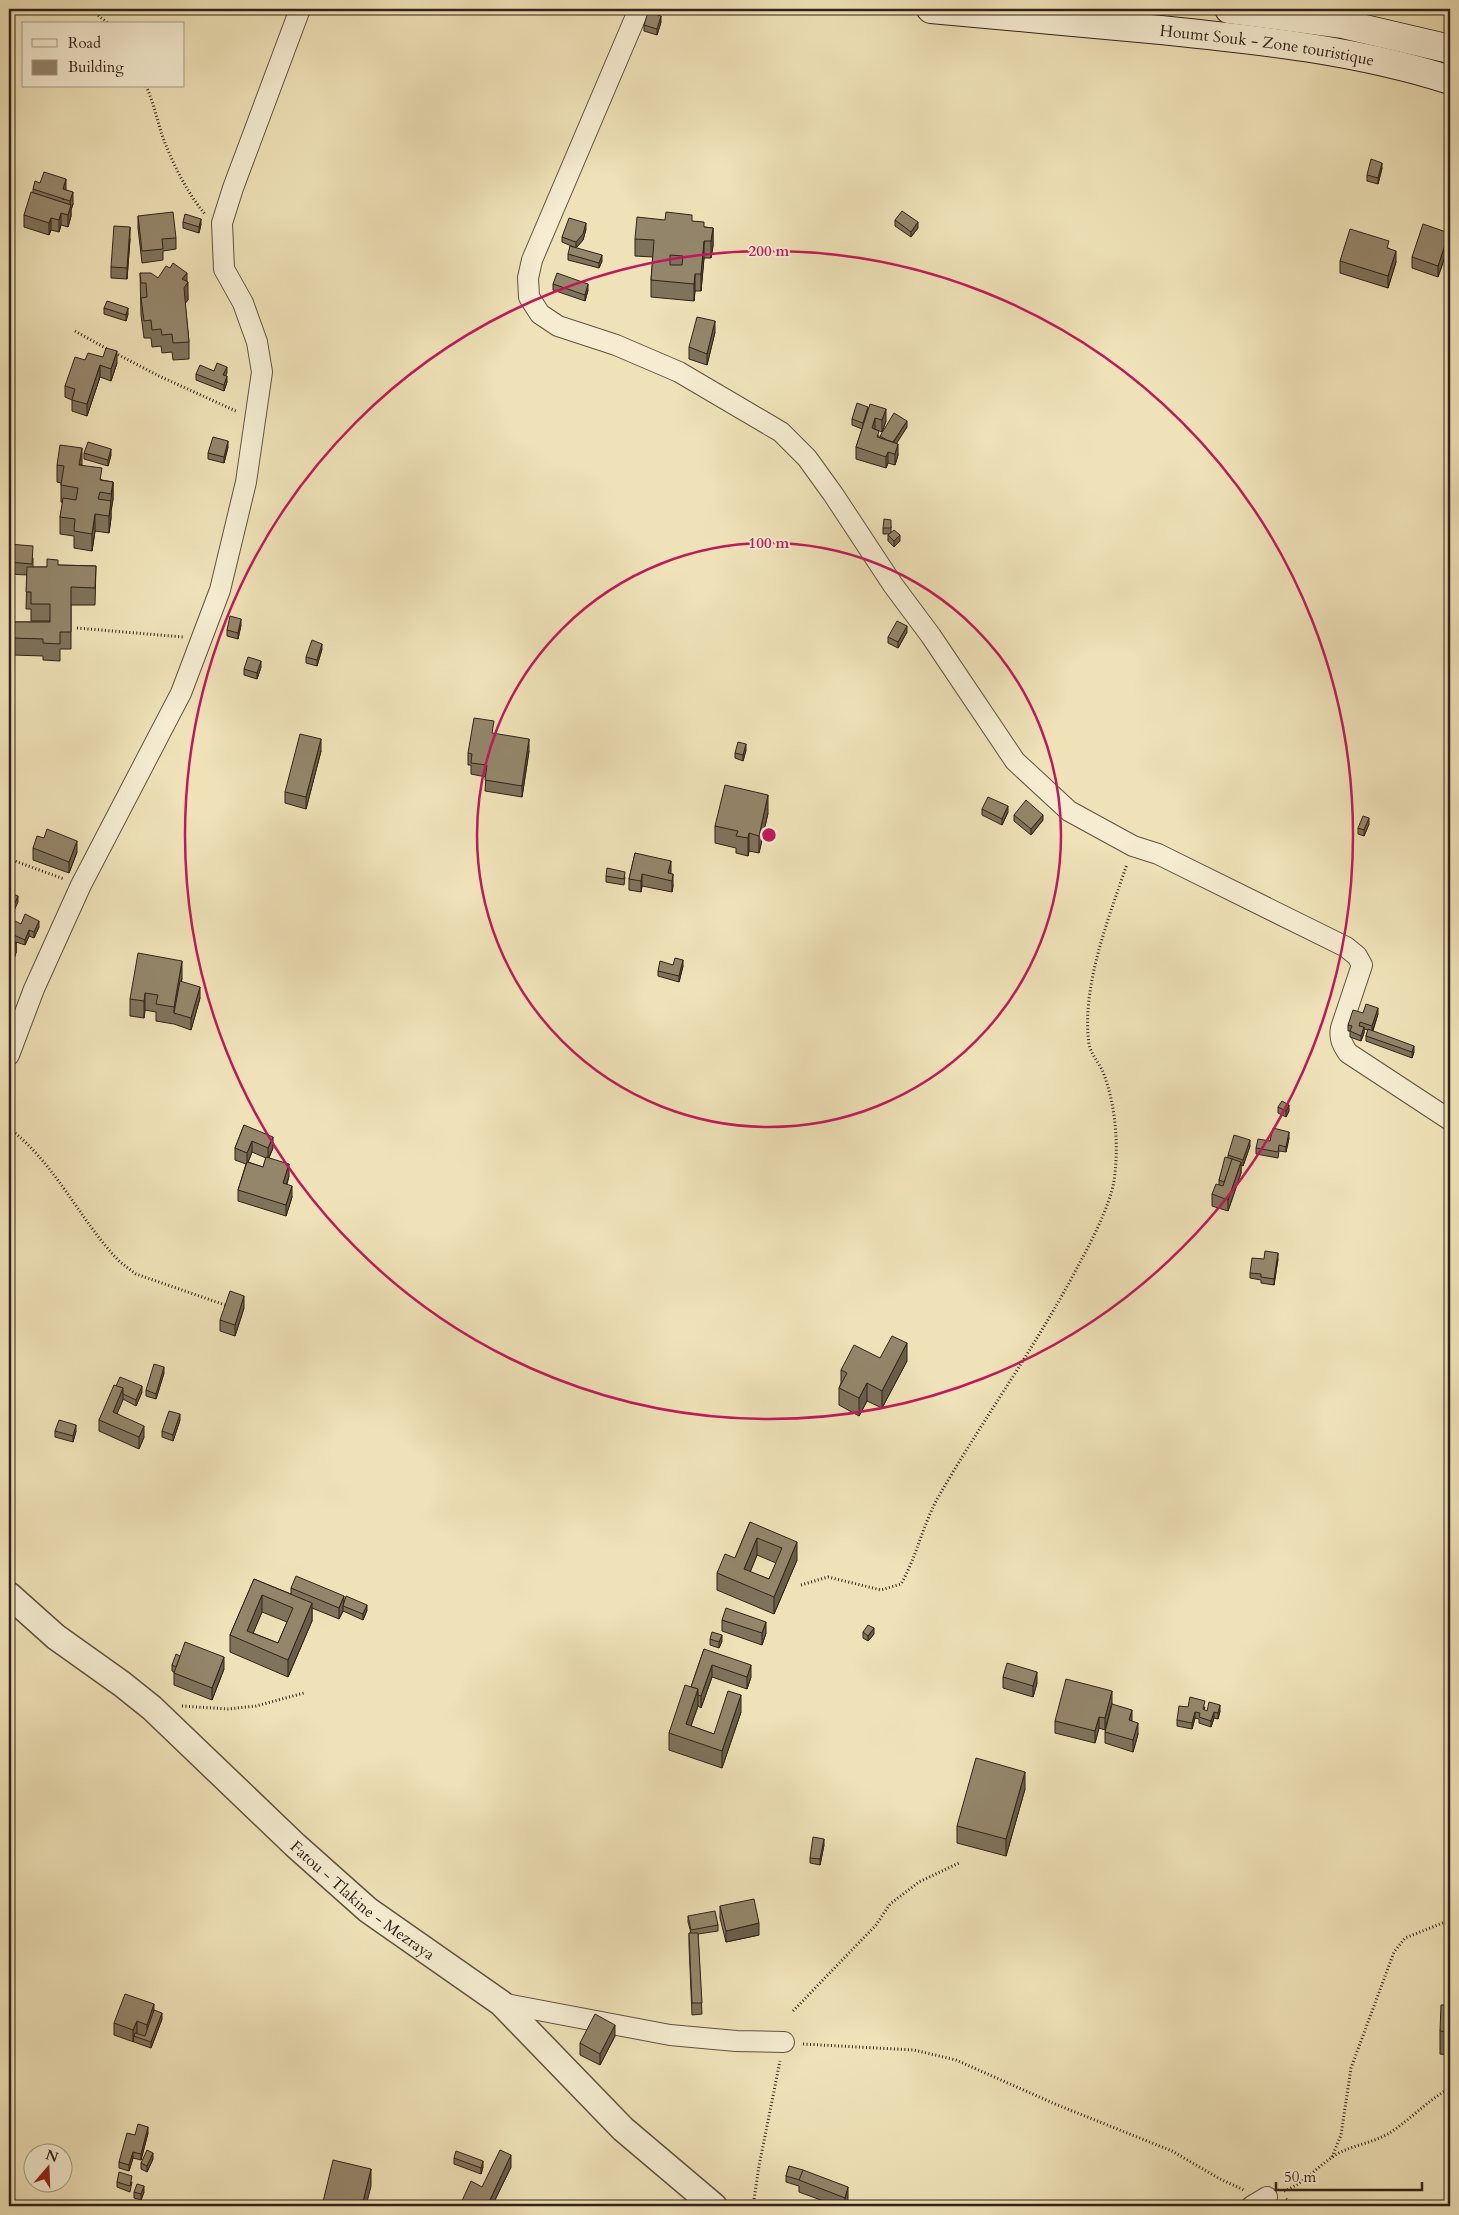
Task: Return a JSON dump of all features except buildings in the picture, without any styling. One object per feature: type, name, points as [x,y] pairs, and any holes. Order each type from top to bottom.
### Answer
[{"type":"main road","name":"Houmt Souk - Zone touristique","points":[[931,9],[1280,42],[1348,53],[1413,68],[1450,80]]},
{"type":"main road","points":[[1229,9],[1343,24],[1450,49]]},
{"type":"street","points":[[9,1055],[34,989],[81,885],[181,693],[220,590],[237,527],[262,372],[257,342],[243,303],[224,269],[222,222],[300,9]]},
{"type":"street","points":[[638,9],[532,260],[528,278],[529,297],[540,314],[558,326],[616,345],[679,372],[781,432],[807,458],[828,487],[1015,761],[1069,811],[1133,846],[1158,854],[1346,948],[1357,956],[1362,965],[1341,1028],[1342,1044],[1348,1053],[1450,1120]]},
{"type":"street","name":"Fatou - Tlakine - Mezraya","points":[[9,1595],[56,1637],[152,1708],[295,1846],[368,1910],[501,2003],[623,2128],[714,2206]]},
{"type":"street","points":[[501,2003],[670,2035],[736,2041],[784,2042]]},
{"type":"path","points":[[90,9],[106,22]]},
{"type":"path","points":[[147,88],[163,138],[196,203],[205,214],[222,222]]},
{"type":"path","points":[[75,331],[159,376],[235,411],[256,416]]},
{"type":"path","points":[[77,628],[184,637],[200,645]]},
{"type":"path","points":[[800,1585],[828,1577],[881,1590],[901,1584],[929,1512],[972,1439],[1051,1317],[1093,1239],[1114,1183],[1116,1142],[1112,1107],[1103,1073],[1090,1046],[1088,1024],[1102,934],[1133,846]]},
{"type":"path","points":[[9,859],[81,885]]},
{"type":"path","points":[[9,1116],[12,1117],[10,1129],[24,1140],[41,1158],[120,1262],[136,1274],[229,1306]]},
{"type":"path","points":[[152,1708],[170,1706],[228,1709],[256,1706],[304,1692]]},
{"type":"path","points":[[793,2011],[876,1925],[890,1904],[919,1882],[959,1863]]},
{"type":"path","points":[[1332,2157],[1341,2135],[1351,2068],[1394,1952],[1405,1938],[1450,1920]]},
{"type":"path","points":[[753,2206],[759,2166],[784,2042],[914,2050],[956,2060],[1055,2104],[1172,2150],[1260,2202],[1294,2187],[1332,2157],[1372,2142],[1392,2131],[1426,2102],[1450,2088]]}]
